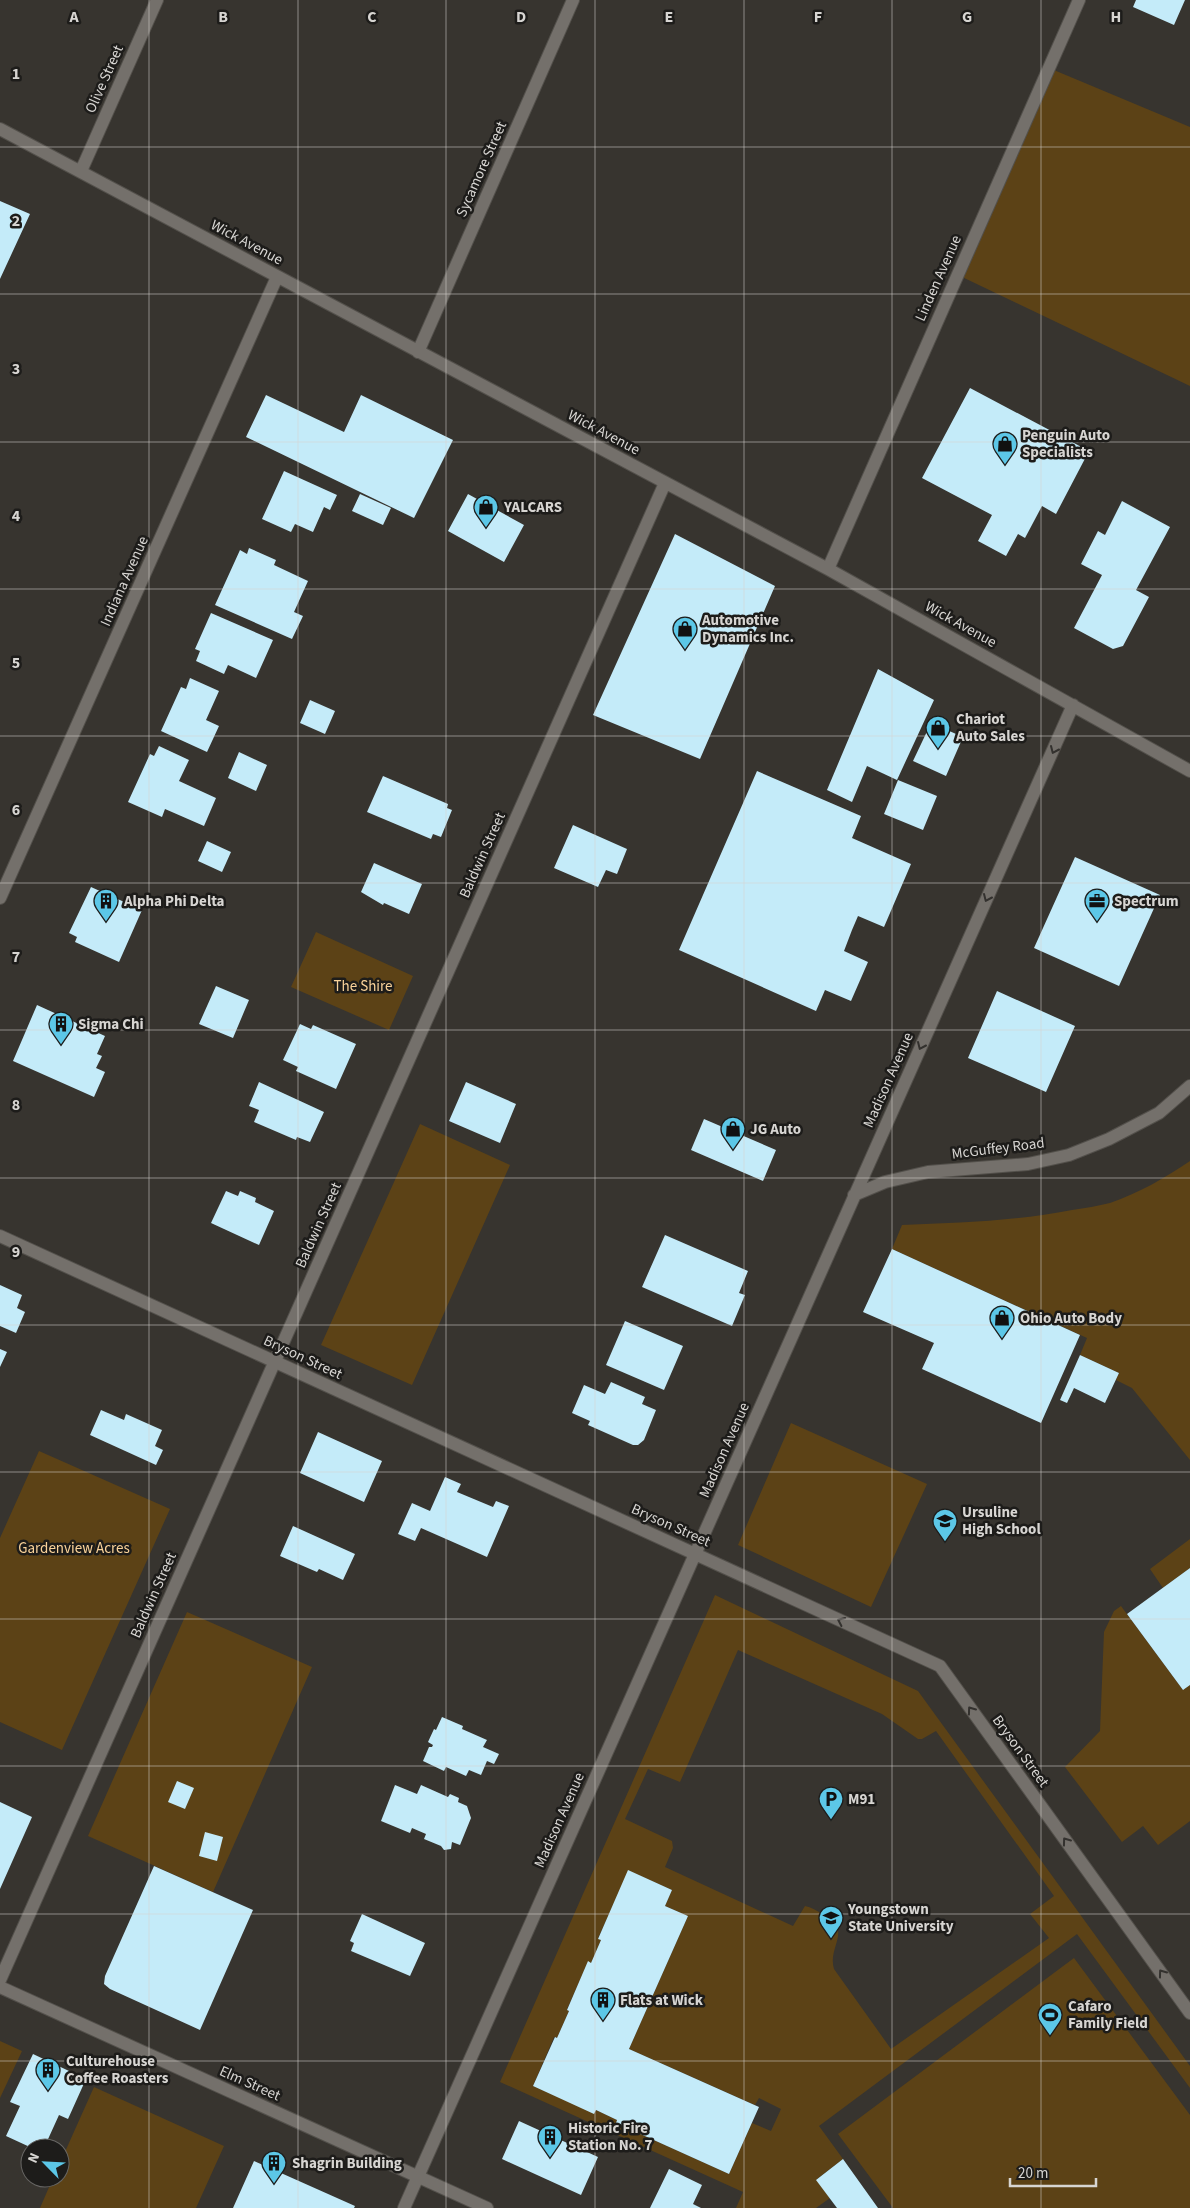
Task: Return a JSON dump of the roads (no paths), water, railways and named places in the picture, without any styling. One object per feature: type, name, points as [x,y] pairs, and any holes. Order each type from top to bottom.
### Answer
[{"type":"street","name":"Olive Street","points":[[81,171],[157,0]]},
{"type":"street","name":"Sycamore Street","points":[[418,352],[573,0]]},
{"type":"street","name":"Linden Avenue","points":[[828,569],[1079,0]]},
{"type":"street","name":"Wick Avenue","points":[[0,129],[828,569],[1190,771]]},
{"type":"street","name":"Indiana Avenue","points":[[0,898],[277,277]]},
{"type":"street","name":"Baldwin Street","points":[[0,1980],[665,483]]},
{"type":"street","name":"Madison Avenue","points":[[404,2208],[1073,705]]},
{"type":"street","name":"McGuffey Road","points":[[854,1195],[885,1182],[928,1172],[1028,1164],[1069,1154],[1109,1139],[1159,1113],[1190,1086]]},
{"type":"street","name":"Bryson Street","points":[[0,1236],[940,1666],[1190,2013]]},
{"type":"street","name":"Elm Street","points":[[0,1987],[487,2208]]},
{"type":"place","name":"Penguin Auto Specialists","points":[[1005,465]]},
{"type":"place","name":"YALCARS","points":[[486,528]]},
{"type":"place","name":"Automotive Dynamics Inc.","points":[[685,650]]},
{"type":"place","name":"Chariot Auto Sales","points":[[938,749]]},
{"type":"place","name":"Alpha Phi Delta","points":[[106,922]]},
{"type":"place","name":"Spectrum","points":[[1097,922]]},
{"type":"place","name":"Sigma Chi","points":[[61,1045]]},
{"type":"place","name":"JG Auto","points":[[733,1150]]},
{"type":"place","name":"Ohio Auto Body","points":[[1002,1339]]},
{"type":"place","name":"Ursuline High School","points":[[945,1542]]},
{"type":"place","name":"M91","points":[[831,1820]]},
{"type":"place","name":"Youngstown State University","points":[[831,1939]]},
{"type":"place","name":"Flats at Wick","points":[[603,2021]]},
{"type":"place","name":"Cafaro Family Field","points":[[1050,2036]]},
{"type":"place","name":"Culturehouse Coffee Roasters","points":[[48,2091]]},
{"type":"place","name":"Historic Fire Station No. 7","points":[[550,2158]]},
{"type":"place","name":"Shagrin Building","points":[[274,2184]]},
{"type":"park label","name":"The Shire","points":[[363,986]]},
{"type":"park label","name":"Gardenview Acres","points":[[74,1548]]}]
